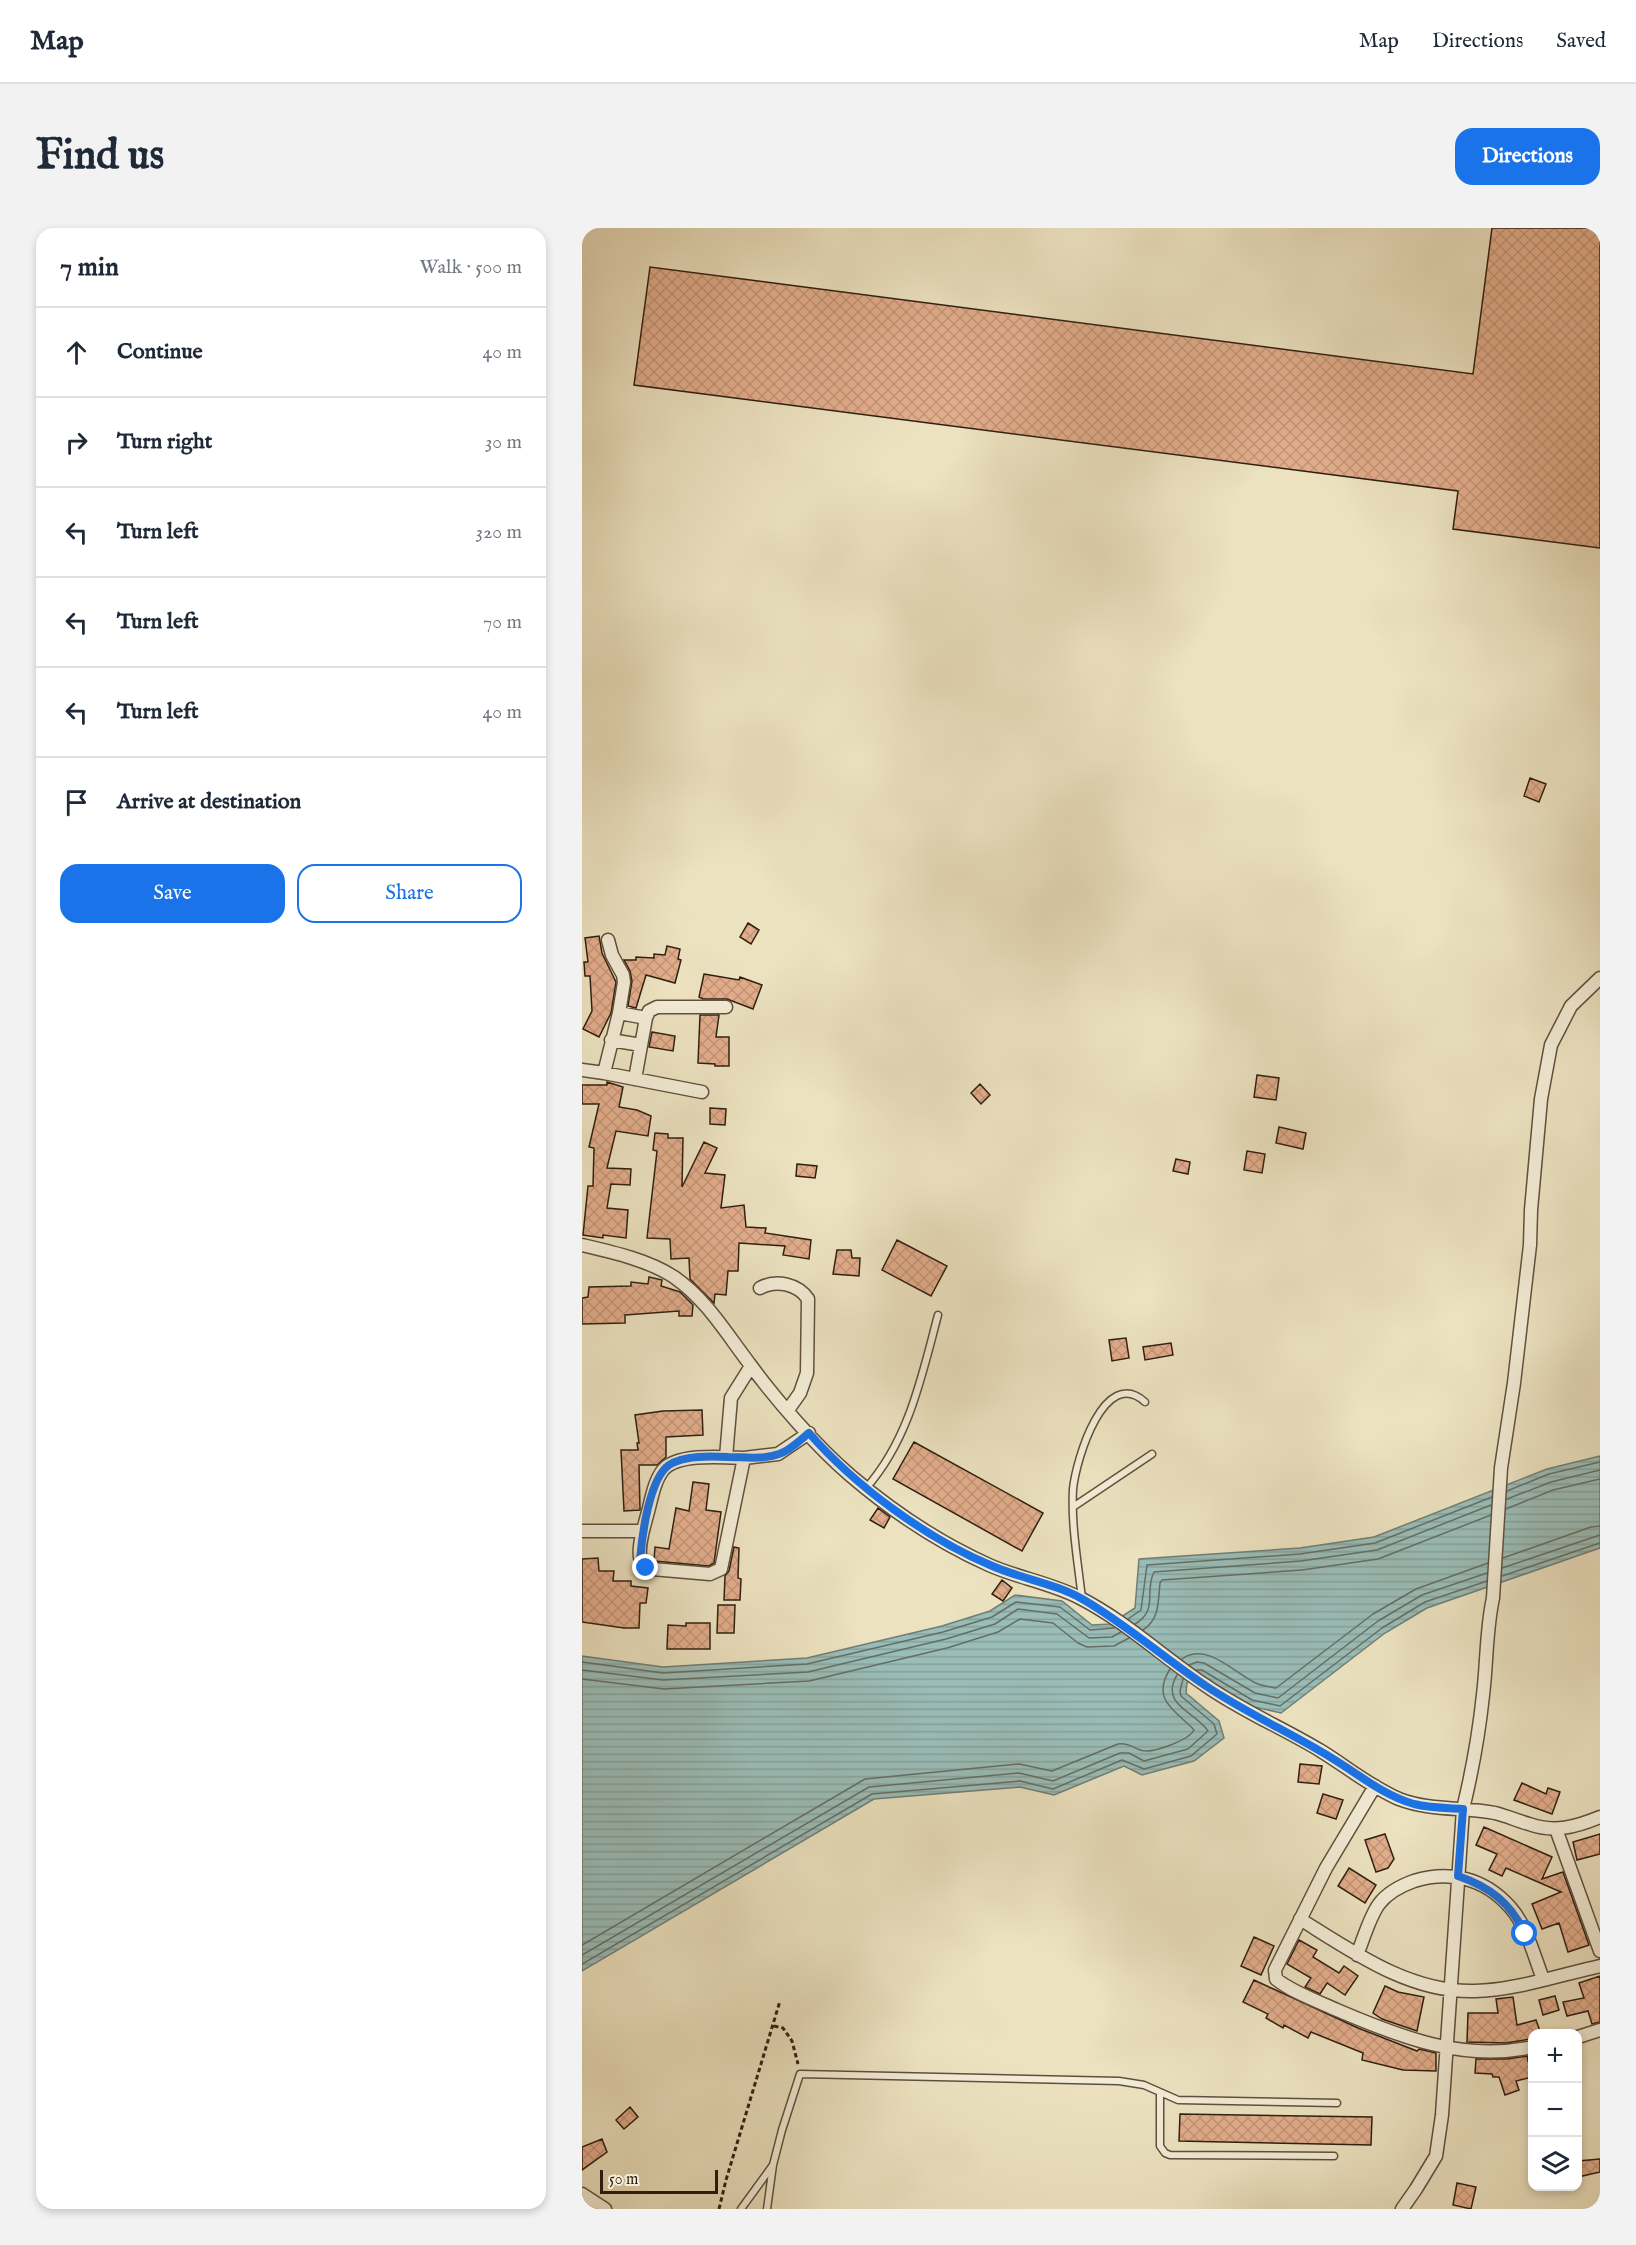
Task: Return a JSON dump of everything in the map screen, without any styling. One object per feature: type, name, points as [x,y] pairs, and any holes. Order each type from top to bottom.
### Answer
[{"type":"street","points":[[604,1073],[619,1013],[623,975],[612,955],[608,940]]},
{"type":"street","points":[[1401,2209],[1436,2156],[1442,2115],[1463,1809],[1474,1760],[1483,1697],[1501,1468],[1514,1383],[1530,1245],[1541,1099],[1551,1045],[1570,1006],[1600,978]]},
{"type":"street","points":[[635,1079],[649,1011],[657,1007],[726,1007]]},
{"type":"street","points":[[619,1013],[646,1018]]},
{"type":"street","points":[[611,1040],[641,1045]]},
{"type":"street","points":[[582,1070],[702,1092]]},
{"type":"street","points":[[582,1245],[646,1264],[672,1276],[711,1310],[751,1366],[844,1470],[917,1524],[989,1565],[1061,1589],[1082,1599],[1114,1618],[1204,1685],[1239,1707],[1322,1752],[1375,1786],[1413,1803],[1498,1814],[1531,1825],[1556,1829],[1575,1826],[1600,1817]]},
{"type":"street","points":[[760,1288],[773,1282],[780,1283],[798,1289],[808,1299],[807,1373],[800,1393],[788,1410]]},
{"type":"street","points":[[726,1457],[727,1421],[731,1398],[751,1366]]},
{"type":"street","points":[[744,1458],[721,1569],[710,1574],[646,1568],[640,1560],[643,1531],[657,1480],[671,1463],[680,1460],[744,1458],[778,1454],[786,1451],[809,1433]]},
{"type":"street","points":[[582,1531],[643,1531]]},
{"type":"street","points":[[1375,1786],[1326,1868],[1275,1970],[1276,1978],[1323,2004],[1420,2042],[1483,2051],[1528,2047]]},
{"type":"street","points":[[1556,1829],[1600,1952]]},
{"type":"street","points":[[1358,1955],[1374,1912],[1388,1894],[1399,1887],[1431,1876],[1458,1876],[1487,1888],[1511,1908],[1522,1927],[1542,1979]]},
{"type":"street","points":[[1300,1919],[1358,1955],[1434,1988],[1475,1991],[1497,1989],[1600,1966]]},
{"type":"street","points":[[1582,2036],[1600,2030]]},
{"type":"street","points":[[582,2194],[605,2209]]},
{"type":"lane","points":[[866,1488],[878,1475],[900,1437],[918,1392],[938,1315]]},
{"type":"lane","points":[[1082,1599],[1073,1507],[1076,1470],[1081,1453],[1104,1406],[1113,1396],[1126,1392],[1132,1393],[1145,1402]]},
{"type":"lane","points":[[1073,1507],[1152,1454]]},
{"type":"lane","points":[[767,2209],[773,2165],[800,2074],[1119,2081],[1144,2085],[1169,2097],[1191,2101],[1337,2103]]},
{"type":"lane","points":[[1160,2093],[1160,2146],[1165,2153],[1170,2155],[1334,2156]]},
{"type":"lane","points":[[741,2209],[773,2165]]},
{"type":"path","points":[[719,2209],[780,2001]]},
{"type":"path","points":[[774,2026],[783,2028],[792,2041],[798,2057],[800,2074]]},
{"type":"water","points":[[1600,1456],[1600,1548],[1427,1608],[1385,1633],[1281,1713],[1250,1706],[1198,1675],[1187,1683],[1186,1693],[1219,1721],[1224,1738],[1194,1761],[1142,1775],[1124,1766],[1054,1795],[1020,1787],[874,1799],[582,1971],[582,1656],[663,1667],[807,1658],[942,1626],[990,1611],[1015,1595],[1062,1601],[1092,1625],[1110,1624],[1135,1608],[1139,1559],[1300,1548],[1374,1537],[1547,1469]]},
{"type":"building","points":[[1492,228],[1600,228],[1600,548],[1453,529],[1458,491],[634,385],[650,267],[1473,374]]},
{"type":"building","points":[[1530,778],[1546,784],[1539,802],[1524,796]]},
{"type":"building","points":[[748,923],[759,930],[751,944],[740,937]]},
{"type":"building","points":[[599,936],[602,953],[616,982],[611,1013],[599,1037],[583,1029],[592,1011],[590,976],[585,976],[584,962],[588,962],[585,938]]},
{"type":"building","points":[[667,946],[680,949],[678,959],[681,960],[675,983],[646,975],[636,1008],[628,1006],[632,981],[624,960],[636,960],[636,957],[654,958],[654,954],[665,955]]},
{"type":"building","points":[[704,974],[739,980],[740,977],[762,985],[753,1009],[727,999],[699,997]]},
{"type":"building","points":[[700,1015],[719,1015],[716,1037],[729,1037],[729,1066],[698,1063]]},
{"type":"building","points":[[652,1032],[675,1036],[673,1051],[649,1047]]},
{"type":"building","points":[[1257,1075],[1279,1078],[1276,1100],[1254,1097]]},
{"type":"building","points":[[607,1082],[623,1087],[619,1107],[637,1110],[651,1116],[648,1136],[616,1131],[607,1168],[631,1169],[630,1185],[611,1184],[607,1208],[628,1210],[626,1238],[583,1235],[588,1186],[593,1186],[594,1148],[589,1147],[599,1104],[582,1104],[582,1085],[607,1085]]},
{"type":"building","points":[[980,1084],[990,1095],[981,1104],[971,1093]]},
{"type":"building","points":[[710,1108],[726,1109],[725,1125],[710,1124]]},
{"type":"building","points":[[1279,1127],[1306,1133],[1303,1149],[1276,1143]]},
{"type":"building","points":[[655,1133],[668,1134],[668,1138],[683,1138],[682,1187],[704,1142],[717,1148],[705,1173],[725,1175],[721,1208],[744,1205],[746,1227],[766,1228],[765,1233],[811,1240],[809,1259],[783,1255],[785,1246],[739,1243],[738,1271],[728,1271],[726,1295],[715,1294],[714,1303],[690,1279],[689,1258],[671,1259],[670,1239],[647,1238],[657,1151],[653,1150]]},
{"type":"building","points":[[1247,1151],[1265,1154],[1262,1173],[1244,1170]]},
{"type":"building","points":[[1176,1159],[1190,1162],[1188,1174],[1173,1171]]},
{"type":"building","points":[[797,1164],[817,1166],[815,1178],[796,1176]]},
{"type":"building","points":[[897,1240],[947,1266],[931,1296],[882,1270]]},
{"type":"building","points":[[837,1250],[851,1250],[852,1258],[860,1258],[859,1276],[833,1274]]},
{"type":"building","points":[[649,1277],[662,1280],[661,1286],[680,1292],[693,1305],[692,1316],[679,1316],[679,1311],[625,1315],[625,1323],[582,1324],[582,1298],[588,1297],[589,1287],[631,1286],[631,1282],[648,1284]]},
{"type":"building","points":[[1126,1338],[1129,1358],[1112,1361],[1109,1340]]},
{"type":"building","points":[[1171,1343],[1173,1355],[1145,1360],[1143,1347]]},
{"type":"building","points":[[702,1410],[703,1435],[666,1437],[666,1457],[657,1465],[639,1465],[640,1510],[624,1511],[621,1450],[638,1450],[635,1415],[663,1411]]},
{"type":"building","points":[[914,1442],[1043,1513],[1022,1551],[893,1479]]},
{"type":"building","points":[[693,1482],[709,1484],[706,1510],[721,1512],[714,1563],[709,1566],[654,1561],[655,1547],[669,1549],[676,1508],[689,1511]]},
{"type":"building","points":[[878,1508],[890,1517],[884,1528],[870,1520]]},
{"type":"building","points":[[734,1547],[739,1548],[740,1600],[724,1600],[725,1576],[729,1571]]},
{"type":"building","points":[[598,1558],[599,1571],[614,1571],[613,1581],[631,1581],[631,1586],[648,1588],[646,1603],[640,1603],[639,1628],[582,1622],[582,1559]]},
{"type":"building","points":[[1002,1580],[1012,1588],[1003,1601],[992,1594]]},
{"type":"building","points":[[718,1605],[735,1605],[734,1633],[717,1633]]},
{"type":"building","points":[[686,1623],[710,1623],[710,1649],[667,1649],[668,1625],[686,1626]]},
{"type":"building","points":[[1300,1764],[1322,1766],[1319,1784],[1298,1782]]},
{"type":"building","points":[[1522,1783],[1546,1794],[1548,1788],[1560,1792],[1552,1814],[1514,1800]]},
{"type":"building","points":[[1323,1794],[1343,1800],[1336,1819],[1317,1813]]},
{"type":"building","points":[[1484,1827],[1552,1857],[1542,1879],[1563,1872],[1589,1945],[1568,1952],[1559,1923],[1542,1929],[1532,1904],[1561,1892],[1506,1868],[1502,1876],[1489,1870],[1497,1854],[1476,1845]]},
{"type":"building","points":[[1385,1834],[1394,1859],[1388,1868],[1376,1872],[1365,1840]]},
{"type":"building","points":[[1600,1834],[1600,1854],[1577,1860],[1573,1842]]},
{"type":"building","points":[[1349,1868],[1376,1885],[1365,1903],[1338,1886]]},
{"type":"building","points":[[1254,1937],[1274,1946],[1261,1975],[1241,1966]]},
{"type":"building","points":[[1299,1940],[1317,1950],[1313,1957],[1339,1973],[1344,1966],[1358,1976],[1345,1995],[1327,1983],[1320,1994],[1305,1987],[1311,1978],[1287,1964]]},
{"type":"building","points":[[1600,1976],[1600,2022],[1592,2024],[1588,2011],[1567,2016],[1563,2002],[1584,1998],[1579,1983]]},
{"type":"building","points":[[1254,1980],[1358,2028],[1417,2051],[1419,2049],[1436,2053],[1436,2071],[1403,2070],[1362,2060],[1363,2053],[1311,2032],[1308,2038],[1284,2025],[1283,2028],[1266,2018],[1268,2014],[1243,2002]]},
{"type":"building","points":[[1385,1986],[1398,1992],[1424,1997],[1417,2031],[1382,2019],[1373,2013]]},
{"type":"building","points":[[1555,1996],[1559,2010],[1543,2015],[1539,2000]]},
{"type":"building","points":[[1513,1997],[1517,2025],[1536,2020],[1539,2029],[1528,2029],[1528,2039],[1506,2043],[1467,2042],[1468,2013],[1498,2013],[1496,1999]]},
{"type":"building","points":[[1527,2056],[1528,2078],[1516,2081],[1519,2090],[1505,2095],[1499,2077],[1493,2077],[1492,2074],[1475,2073],[1476,2059],[1507,2059]]},
{"type":"building","points":[[630,2107],[638,2117],[624,2129],[616,2120]]},
{"type":"building","points":[[1180,2114],[1372,2117],[1371,2145],[1179,2141]]},
{"type":"building","points":[[602,2139],[607,2152],[582,2170],[582,2147]]},
{"type":"building","points":[[1600,2159],[1600,2172],[1582,2176],[1582,2161]]},
{"type":"building","points":[[1457,2183],[1476,2187],[1471,2209],[1453,2205]]},
{"type":"route","points":[[646,1568],[640,1560],[643,1531],[657,1480],[671,1463],[690,1458],[770,1456],[786,1451],[809,1433],[851,1476],[881,1500],[942,1539],[989,1565],[1061,1589],[1082,1599],[1114,1618],[1204,1685],[1239,1707],[1322,1752],[1397,1798],[1431,1807],[1463,1809],[1458,1876],[1487,1888],[1498,1896],[1511,1908],[1525,1934]]}]
